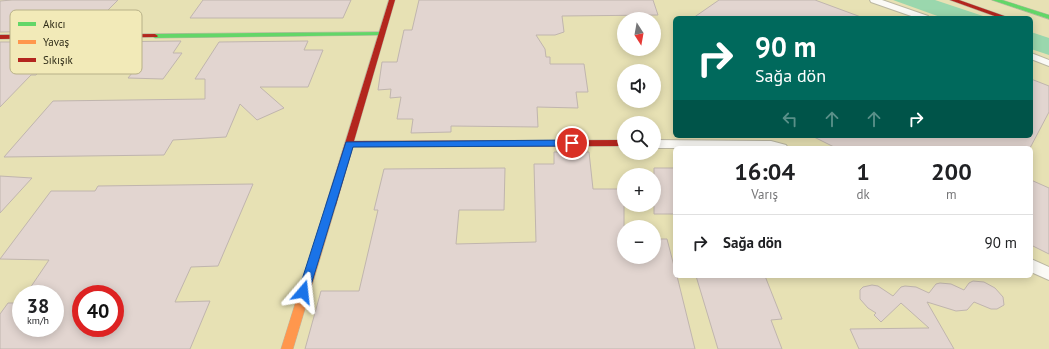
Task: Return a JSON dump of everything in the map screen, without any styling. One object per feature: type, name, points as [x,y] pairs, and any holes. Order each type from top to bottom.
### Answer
[{"type":"main road","points":[[287,349],[350,144],[392,0]]},
{"type":"main road","points":[[953,0],[1001,16]]},
{"type":"main road","points":[[995,0],[1049,18]]},
{"type":"main road","points":[[142,37],[381,34]]},
{"type":"main road","points":[[0,38],[10,38]]},
{"type":"main road","points":[[350,144],[617,143]]},
{"type":"street","points":[[874,0],[918,16]]},
{"type":"street","points":[[1033,57],[1049,63]]},
{"type":"street","points":[[661,144],[775,146]]},
{"type":"street","points":[[1033,266],[1049,274]]},
{"type":"shaded area","points":[[0,0],[1049,0],[1049,349],[0,349]]},
{"type":"green space","points":[[893,0],[935,0],[983,16],[937,16]]},
{"type":"green space","points":[[1033,33],[1049,38],[1049,55],[1033,50]]},
{"type":"building","points":[[118,0],[108,10],[10,10],[10,32],[0,32],[0,1]]},
{"type":"building","points":[[203,0],[351,0],[343,18],[190,18]]},
{"type":"building","points":[[419,0],[653,0],[657,12],[617,12],[617,15],[562,16],[564,32],[555,35],[536,35],[545,49],[546,57],[550,57],[550,64],[584,64],[588,92],[576,92],[578,108],[537,107],[538,127],[451,126],[451,132],[411,133],[413,119],[397,119],[401,97],[390,98],[391,89],[378,90],[382,62],[397,62],[404,30],[412,30]]},
{"type":"building","points":[[719,0],[815,0],[858,16],[696,16]]},
{"type":"building","points":[[142,41],[181,41],[173,53],[182,53],[163,79],[128,78],[131,74],[142,74]]},
{"type":"building","points":[[308,41],[304,50],[323,50],[308,87],[260,87],[284,108],[257,120],[240,104],[226,137],[173,140],[164,155],[4,157],[53,101],[205,99],[205,79],[195,79],[219,42]]},
{"type":"building","points":[[0,42],[10,42],[10,74],[37,74],[31,75],[0,107]]},
{"type":"building","points":[[1033,80],[1049,86],[1049,112],[1031,146],[832,146],[816,138],[1033,138]]},
{"type":"building","points":[[554,152],[589,152],[593,189],[617,189],[617,212],[624,212],[624,220],[617,220],[617,264],[661,264],[661,239],[667,239],[673,262],[673,278],[677,278],[695,349],[305,349],[321,291],[359,291],[378,210],[374,210],[384,169],[505,168],[504,210],[459,210],[456,244],[536,242],[534,164],[554,164]]},
{"type":"building","points":[[661,168],[673,168],[673,214],[654,214],[654,212],[661,212]]},
{"type":"building","points":[[0,176],[32,178],[0,213]]},
{"type":"building","points":[[1033,181],[1049,188],[1049,254],[1033,246]]},
{"type":"building","points":[[253,184],[218,266],[191,267],[175,302],[210,301],[190,349],[0,349],[0,314],[8,303],[12,303],[12,337],[64,337],[64,285],[32,285],[49,260],[0,259],[51,191],[95,191],[98,186]]},
{"type":"building","points":[[697,278],[766,278],[782,319],[771,320],[782,349],[718,349]]},
{"type":"building","points":[[973,281],[984,282],[995,288],[1003,297],[1004,305],[997,309],[991,309],[974,302],[967,310],[956,311],[927,302],[954,349],[859,349],[850,329],[929,328],[901,303],[881,322],[874,315],[876,313],[868,308],[860,299],[860,290],[863,287],[872,285],[878,286],[893,296],[901,287],[905,286],[916,287],[929,293],[936,284],[951,284],[964,290],[969,283]]},
{"type":"traffic: fast","points":[[995,0],[1049,17]]},
{"type":"traffic: fast","points":[[155,36],[381,34]]},
{"type":"traffic: slow","points":[[287,349],[331,205]]},
{"type":"traffic: jam","points":[[331,205],[392,0]]},
{"type":"traffic: jam","points":[[953,0],[1001,16]]},
{"type":"traffic: jam","points":[[142,36],[155,36]]},
{"type":"traffic: jam","points":[[0,37],[10,37]]},
{"type":"traffic: jam","points":[[349,144],[617,143]]},
{"type":"route","points":[[303,292],[350,144],[572,143]]}]
